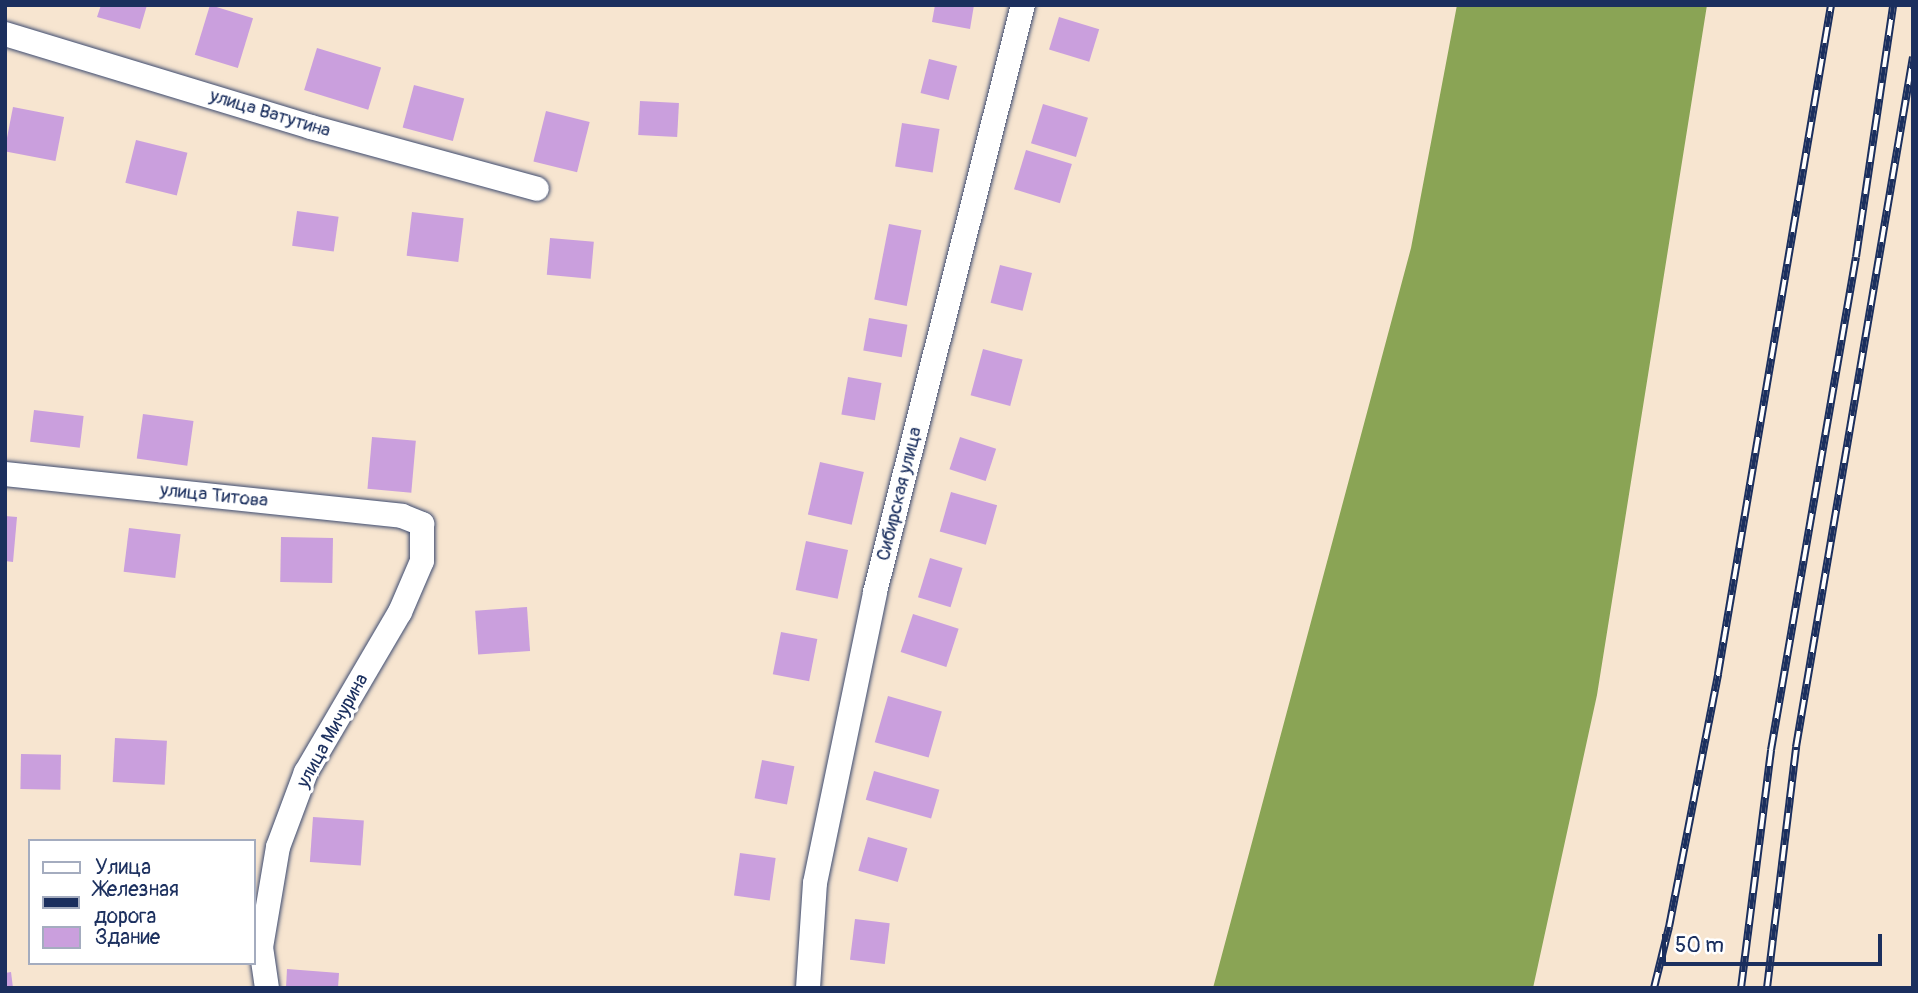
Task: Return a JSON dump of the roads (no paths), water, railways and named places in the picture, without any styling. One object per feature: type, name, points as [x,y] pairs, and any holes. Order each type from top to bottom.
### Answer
[{"type":"street","name":"Сибирская улица","points":[[808,988],[815,883],[875,592],[1023,5]]},
{"type":"street","name":"улица Ватутина","points":[[5,34],[311,127],[537,190]]},
{"type":"street","name":"улица Титова","points":[[5,474],[402,516],[422,524]]},
{"type":"street","name":"улица Мичурина","points":[[267,988],[261,947],[278,847],[306,772],[400,612],[422,561],[422,524]]},
{"type":"railway","points":[[1654,988],[1669,927],[1718,674],[1831,5]]},
{"type":"railway","points":[[1741,988],[1771,750],[1856,257],[1893,5]]},
{"type":"railway","points":[[1767,988],[1796,747],[1913,57]]}]
